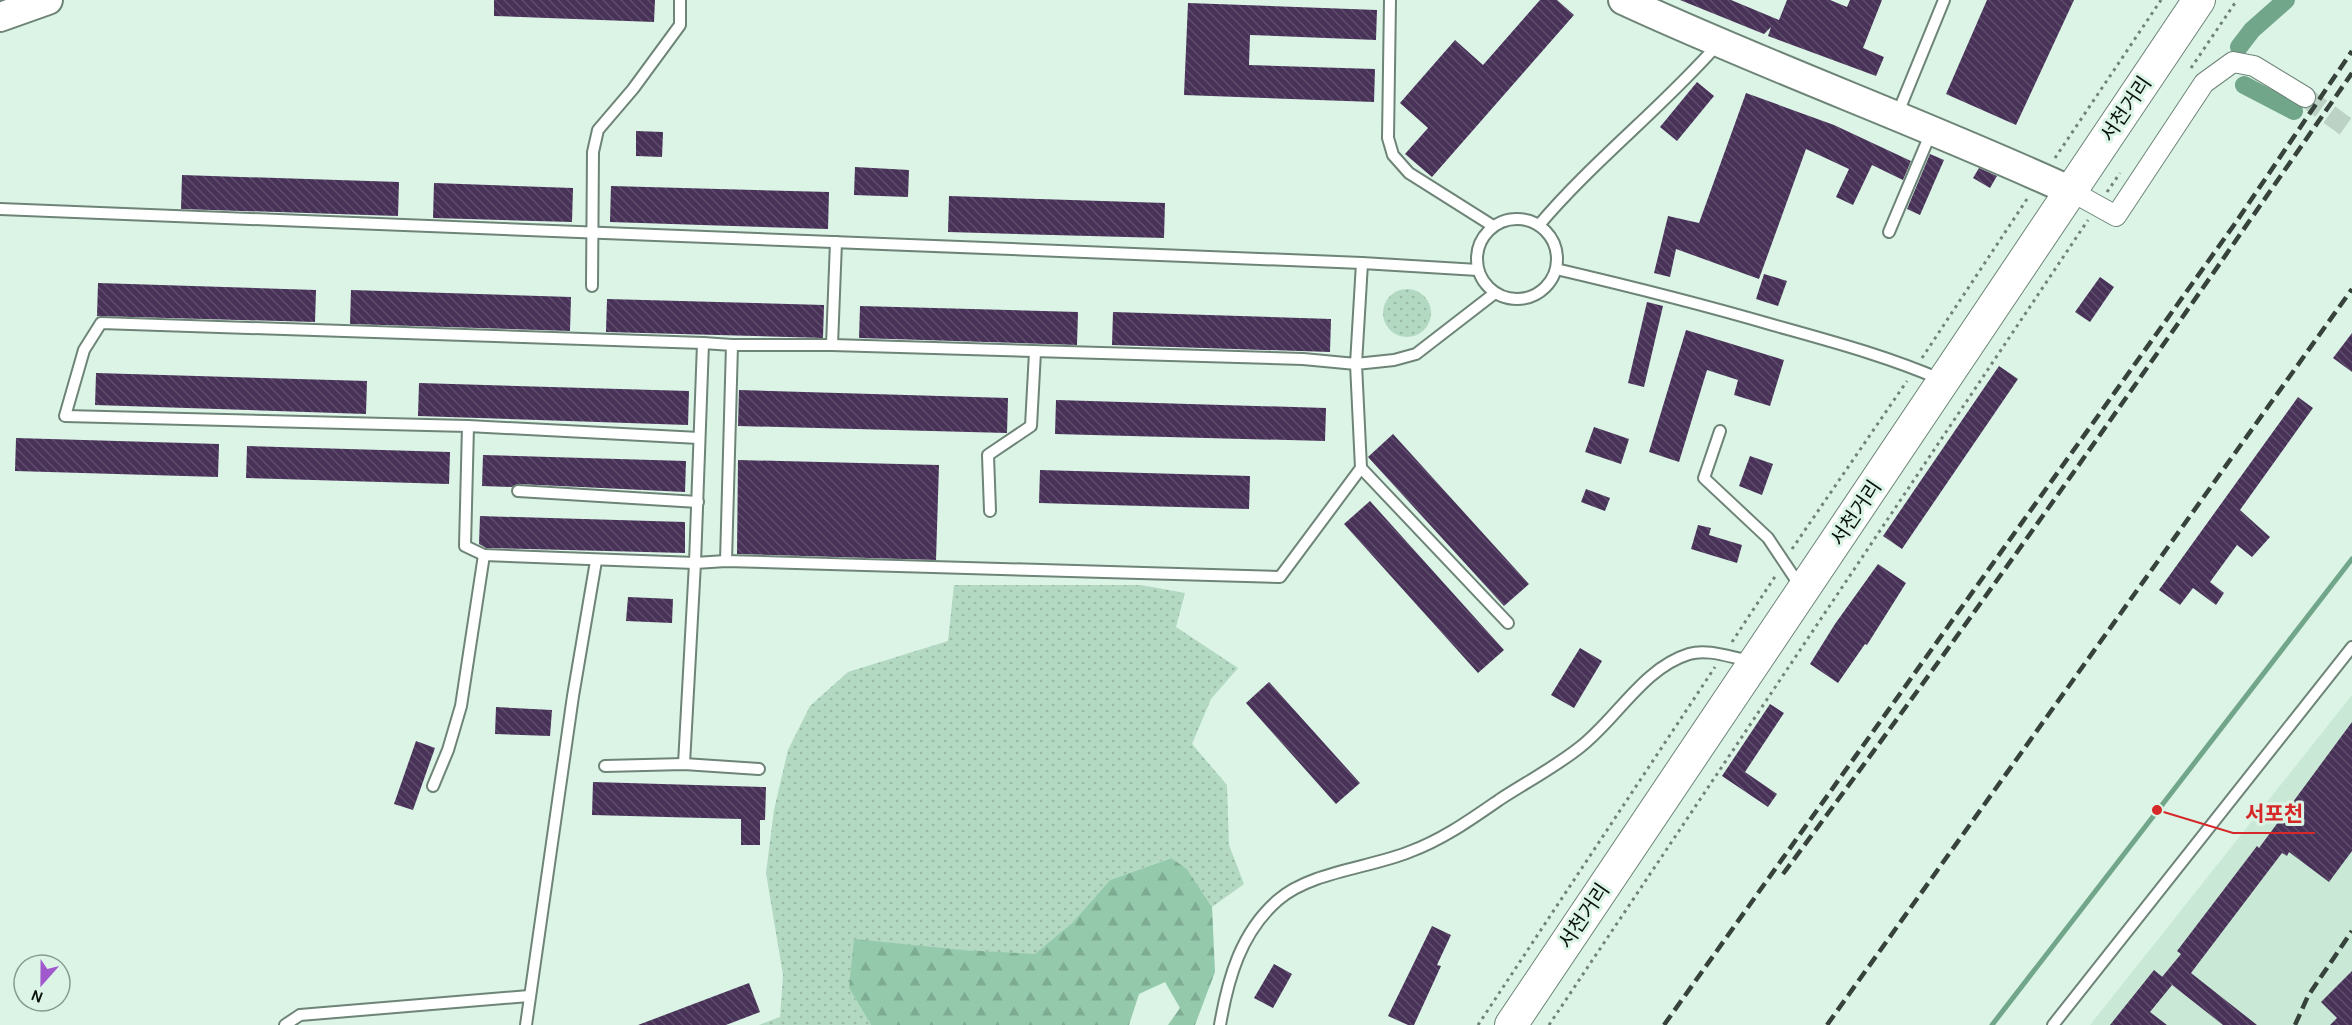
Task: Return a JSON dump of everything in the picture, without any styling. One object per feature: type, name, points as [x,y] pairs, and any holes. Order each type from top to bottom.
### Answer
[{"type":"main road","name":"서천거리","points":[[1511,1025],[1945,382],[2199,0]]},
{"type":"street","points":[[0,17],[48,0]]},
{"type":"street","points":[[1623,0],[1719,44],[2042,177],[2071,190],[2116,216],[2204,83],[2233,62],[2254,66],[2305,97]]},
{"type":"lane","points":[[591,286],[593,152],[598,130],[633,89],[680,25],[680,0]]},
{"type":"lane","points":[[1389,0],[1388,138],[1393,155],[1409,173],[1493,226]]},
{"type":"lane","points":[[1897,116],[1944,0]]},
{"type":"lane","points":[[1539,225],[1563,196],[1689,77],[1719,44]]},
{"type":"lane","points":[[1888,232],[1932,130]]},
{"type":"lane","points":[[0,209],[1478,270]]},
{"type":"lane","points":[[1514,218],[1539,225],[1555,244],[1556,269],[1543,291],[1519,300],[1494,293],[1478,270],[1477,249],[1493,226],[1514,218]]},
{"type":"lane","points":[[832,345],[836,242]]},
{"type":"lane","points":[[468,426],[465,546],[484,555],[596,561],[695,563],[726,561],[1280,577],[1361,468],[1356,364],[1362,264]]},
{"type":"lane","points":[[1556,269],[1659,293],[1829,340],[1915,369],[1945,382]]},
{"type":"lane","points":[[699,438],[468,426],[65,416],[84,350],[101,323],[732,345],[832,345],[1303,359],[1356,364],[1394,360],[1416,354],[1494,293]]},
{"type":"lane","points":[[684,764],[698,502],[703,343]]},
{"type":"lane","points":[[726,561],[732,345]]},
{"type":"lane","points":[[990,511],[988,455],[1031,426],[1035,352]]},
{"type":"lane","points":[[1720,430],[1704,478],[1768,538],[1804,591]]},
{"type":"lane","points":[[1361,468],[1508,623]]},
{"type":"lane","points":[[518,491],[698,502]]},
{"type":"lane","points":[[433,786],[448,750],[461,706],[484,555]]},
{"type":"lane","points":[[526,1025],[573,696],[596,561]]},
{"type":"lane","points":[[2053,1025],[2352,647]]},
{"type":"lane","points":[[1220,1025],[1231,973],[1255,924],[1278,900],[1302,883],[1409,853],[1451,833],[1579,749],[1643,684],[1674,660],[1702,651],[1754,662]]},
{"type":"lane","points":[[605,766],[684,764],[759,769]]},
{"type":"lane","points":[[285,1025],[300,1015],[529,996]]},
{"type":"path","points":[[1478,1025],[1784,562],[2161,0]]},
{"type":"path","points":[[2186,77],[2237,0]]},
{"type":"path","points":[[1549,1025],[2122,171]]},
{"type":"shaded area","points":[[1407,289],[1424,296],[1431,313],[1424,330],[1407,337],[1390,330],[1383,313],[1390,296]]},
{"type":"shaded area","points":[[954,585],[1141,585],[1185,593],[1176,627],[1238,668],[1211,699],[1192,744],[1227,785],[1229,845],[1244,884],[1212,907],[1187,869],[1170,858],[1110,880],[1072,923],[1035,955],[962,950],[849,988],[871,1025],[759,1025],[780,1017],[783,975],[766,873],[774,810],[788,750],[810,706],[848,672],[948,641]]},
{"type":"shaded area","points":[[2352,695],[2352,1025],[2090,1025]]},
{"type":"green space","points":[[1171,858],[1187,869],[1212,907],[1215,972],[1195,1025],[1168,1025],[1180,1008],[1165,982],[1139,994],[1129,1025],[871,1025],[849,988],[854,939],[962,950],[1035,954],[1072,923],[1110,880]]},
{"type":"building","points":[[494,0],[655,0],[654,22],[494,16]]},
{"type":"building","points":[[1540,0],[1557,0],[1574,15],[1432,177],[1405,154],[1428,128],[1400,103],[1455,40],[1483,65]]},
{"type":"building","points":[[1680,0],[1731,0],[1779,20],[1787,0],[1830,0],[1847,7],[1850,0],[1882,0],[1863,48],[1884,57],[1876,76],[1768,36],[1771,27],[1764,34]]},
{"type":"building","points":[[1987,0],[2074,0],[2016,125],[1946,94]]},
{"type":"building","points":[[1188,3],[1377,10],[1376,40],[1250,35],[1249,65],[1375,69],[1374,102],[1184,95]]},
{"type":"building","points":[[1697,82],[1714,96],[1677,141],[1660,127]]},
{"type":"building","points":[[1746,93],[1834,125],[1911,161],[1903,180],[1872,165],[1853,205],[1836,197],[1849,169],[1806,149],[1759,279],[1676,249],[1670,277],[1654,273],[1668,216],[1699,223]]},
{"type":"building","points":[[636,131],[663,132],[662,157],[636,156]]},
{"type":"building","points":[[1930,154],[1944,160],[1920,215],[1907,209]]},
{"type":"building","points":[[855,167],[909,170],[908,197],[854,195]]},
{"type":"building","points":[[1979,168],[1997,176],[1990,188],[1973,178]]},
{"type":"building","points":[[182,175],[399,182],[398,216],[181,209]]},
{"type":"building","points":[[434,183],[573,188],[572,222],[433,218]]},
{"type":"building","points":[[611,186],[829,192],[828,229],[610,222]]},
{"type":"building","points":[[949,196],[1165,203],[1164,238],[948,232]]},
{"type":"building","points":[[1764,274],[1787,281],[1778,306],[1756,299]]},
{"type":"building","points":[[2100,277],[2114,287],[2090,322],[2075,312]]},
{"type":"building","points":[[98,283],[316,290],[315,322],[97,316]]},
{"type":"building","points":[[351,290],[571,297],[570,331],[350,324]]},
{"type":"building","points":[[607,299],[824,305],[823,338],[606,332]]},
{"type":"building","points":[[1647,302],[1663,306],[1644,387],[1628,383]]},
{"type":"building","points":[[860,306],[1078,312],[1077,345],[859,338]]},
{"type":"building","points":[[1113,312],[1331,319],[1330,352],[1112,345]]},
{"type":"building","points":[[1686,330],[1784,360],[1770,406],[1734,395],[1738,380],[1707,370],[1679,462],[1649,452]]},
{"type":"building","points":[[2352,333],[2352,372],[2333,358]]},
{"type":"building","points":[[1999,366],[2018,379],[1902,549],[1883,536]]},
{"type":"building","points":[[96,373],[367,381],[366,414],[95,405]]},
{"type":"building","points":[[419,383],[689,391],[688,425],[418,416]]},
{"type":"building","points":[[739,390],[1008,398],[1007,433],[738,426]]},
{"type":"building","points":[[2298,397],[2313,408],[2240,510],[2270,537],[2252,557],[2237,545],[2210,582],[2224,593],[2216,605],[2193,588],[2180,605],[2159,590]]},
{"type":"building","points":[[1056,400],[1326,408],[1325,441],[1055,434]]},
{"type":"building","points":[[1594,427],[1629,439],[1621,464],[1585,452]]},
{"type":"building","points":[[1393,434],[1529,584],[1504,606],[1368,457]]},
{"type":"building","points":[[16,438],[219,444],[218,477],[15,471]]},
{"type":"building","points":[[247,446],[450,452],[449,484],[246,478]]},
{"type":"building","points":[[483,455],[686,461],[685,492],[518,484],[512,487],[482,486]]},
{"type":"building","points":[[1750,456],[1773,464],[1762,495],[1739,486]]},
{"type":"building","points":[[738,460],[939,465],[936,560],[737,554]]},
{"type":"building","points":[[1040,470],[1250,476],[1249,509],[1039,503]]},
{"type":"building","points":[[1586,489],[1610,498],[1605,511],[1581,502]]},
{"type":"building","points":[[1370,501],[1504,650],[1478,673],[1344,524]]},
{"type":"building","points":[[480,516],[685,522],[685,553],[486,548],[479,544]]},
{"type":"building","points":[[1698,525],[1711,528],[1709,535],[1742,545],[1737,563],[1691,549]]},
{"type":"building","points":[[1878,564],[1906,583],[1867,645],[1865,644],[1838,683],[1810,664],[1835,624]]},
{"type":"building","points":[[628,597],[673,599],[672,623],[626,621]]},
{"type":"building","points":[[1580,648],[1602,661],[1574,708],[1551,695]]},
{"type":"building","points":[[1269,682],[1360,783],[1336,804],[1246,703]]},
{"type":"building","points":[[1770,704],[1784,713],[1745,772],[1777,794],[1768,807],[1722,776]]},
{"type":"building","points":[[496,707],[552,710],[550,736],[495,734]]},
{"type":"building","points":[[2352,722],[2352,851],[2329,882],[2289,852],[2287,856],[2282,853],[2191,973],[2257,1025],[2223,1025],[2162,977],[2181,954],[2177,951],[2257,846],[2259,848]]},
{"type":"building","points":[[416,741],[435,748],[413,810],[394,804]]},
{"type":"building","points":[[593,782],[766,787],[765,820],[760,820],[760,845],[741,845],[741,819],[592,815]]},
{"type":"building","points":[[1432,926],[1451,935],[1437,965],[1441,966],[1414,1025],[1408,1025],[1388,1016]]},
{"type":"building","points":[[1274,964],[1292,974],[1273,1008],[1254,998]]},
{"type":"building","points":[[2154,970],[2172,985],[2150,1012],[2167,1025],[2110,1025]]},
{"type":"building","points":[[2352,971],[2352,1025],[2330,1025],[2337,1018],[2321,1002]]},
{"type":"building","points":[[749,983],[760,1012],[726,1025],[638,1025]]},
{"type":"waterway","points":[[2239,47],[2252,30],[2286,0]]},
{"type":"waterway","points":[[2244,85],[2294,111]]},
{"type":"waterway","points":[[1992,1025],[2352,559]]},
{"type":"tunnel","points":[[2305,97],[2352,131]]},
{"type":"railway","points":[[1664,1025],[2234,225],[2352,51]]},
{"type":"railway","points":[[1783,874],[2000,576],[2352,73]]},
{"type":"railway","points":[[1827,1025],[2352,289]]},
{"type":"railway","points":[[2295,1025],[2308,996],[2352,931]]},
{"type":"place","name":"서포천","points":[[2157,810]]}]
